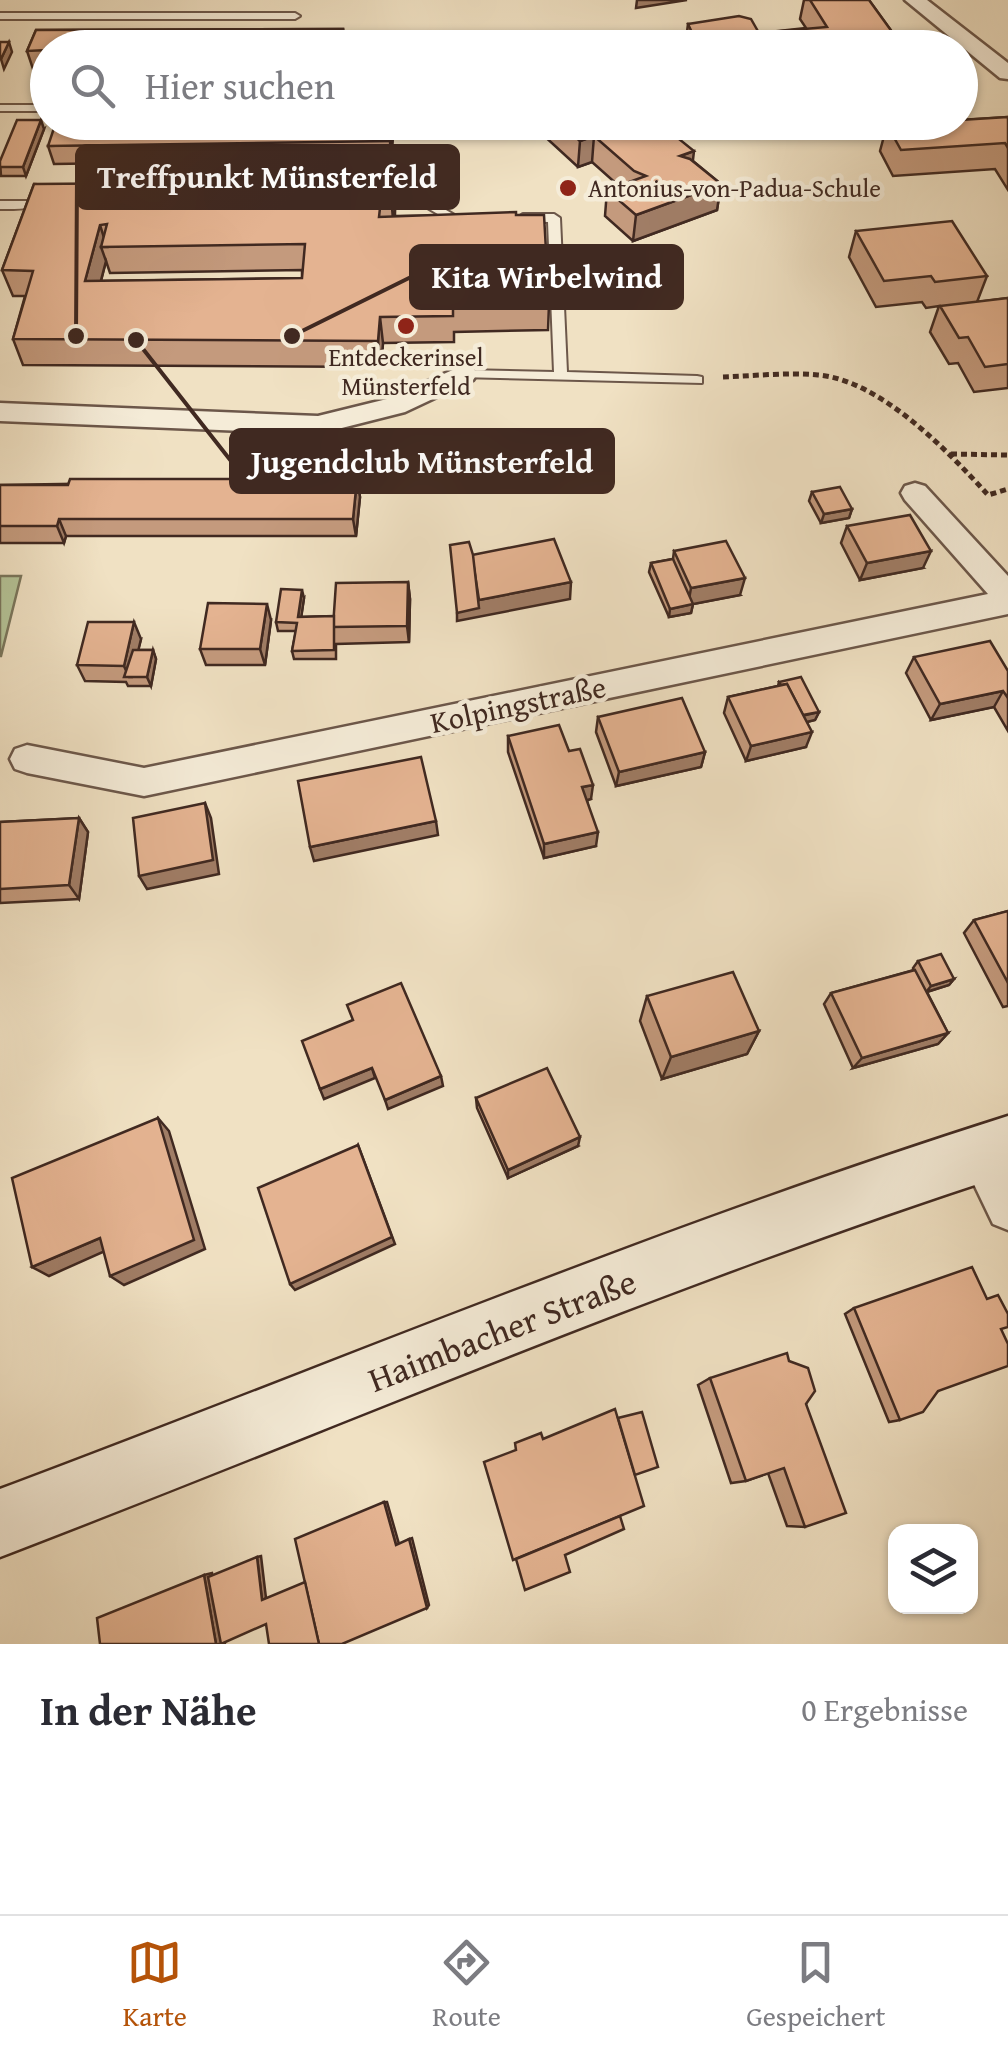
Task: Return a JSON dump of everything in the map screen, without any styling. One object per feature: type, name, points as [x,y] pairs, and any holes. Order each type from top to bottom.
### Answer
[{"type":"main road","name":"Haimbacher Straße","points":[[0,1523],[214,1444],[759,1229],[994,1149]]},
{"type":"street","points":[[915,0],[953,30]]},
{"type":"street","points":[[978,50],[1008,74]]},
{"type":"street","points":[[0,412],[318,425],[394,406],[464,374]]},
{"type":"street","points":[[915,493],[1008,599]]},
{"type":"street","name":"Kolpingstraße","points":[[27,759],[144,782],[1008,599]]},
{"type":"street","points":[[994,1149],[1008,1209]]},
{"type":"lane","points":[[0,16],[295,16]]},
{"type":"lane","points":[[0,108],[30,108]]},
{"type":"lane","points":[[353,183],[392,183],[452,218]]},
{"type":"lane","points":[[0,205],[32,204],[61,192]]},
{"type":"lane","points":[[418,218],[469,218]]},
{"type":"lane","points":[[503,218],[554,218],[561,377]]},
{"type":"lane","points":[[464,374],[697,380]]},
{"type":"path","points":[[697,380],[750,374],[820,375],[865,388],[951,454],[988,495],[1008,490]]},
{"type":"path","points":[[951,454],[1008,455]]},
{"type":"green space","points":[[0,576],[21,576],[1,656],[0,656]]},
{"type":"building","points":[[810,0],[869,0],[891,30],[793,30],[827,27]]},
{"type":"building","points":[[739,16],[751,19],[757,30],[691,30],[688,24]]},
{"type":"building","points":[[343,29],[343,30],[36,30]]},
{"type":"building","points":[[0,42],[9,42],[1,59],[0,59]]},
{"type":"building","points":[[1008,117],[1008,148],[1005,143],[901,150],[895,140],[978,140],[978,119]]},
{"type":"building","points":[[17,120],[30,120],[30,140],[33,140],[23,167],[0,167]]},
{"type":"building","points":[[50,140],[390,140],[390,141],[48,146]]},
{"type":"building","points":[[599,140],[680,140],[694,151],[680,156],[690,159],[721,184],[636,215],[607,190],[646,176],[634,171]]},
{"type":"building","points":[[393,181],[392,207],[380,208],[379,217],[516,212],[544,215],[549,304],[453,306],[453,316],[380,317],[378,341],[13,339],[33,271],[2,270],[34,184]],"holes":[[[107,224],[101,247],[305,244],[302,278],[85,281],[100,225]]]},
{"type":"building","points":[[952,221],[987,276],[935,282],[931,276],[884,281],[856,231]]},
{"type":"building","points":[[1008,298],[1008,364],[985,367],[968,337],[959,338],[940,306]]},
{"type":"building","points":[[70,479],[357,479],[353,519],[59,519],[57,526],[0,526],[0,485],[68,485]]},
{"type":"building","points":[[840,487],[852,509],[824,514],[812,492]]},
{"type":"building","points":[[910,515],[931,551],[867,563],[847,526]]},
{"type":"building","points":[[554,539],[571,582],[479,600],[472,555]]},
{"type":"building","points":[[726,541],[745,578],[691,588],[674,551]]},
{"type":"building","points":[[469,542],[479,608],[457,613],[450,545]]},
{"type":"building","points":[[673,559],[693,604],[670,609],[651,563]]},
{"type":"building","points":[[408,582],[407,626],[333,627],[336,583]]},
{"type":"building","points":[[281,589],[302,590],[298,617],[334,616],[334,650],[292,651],[297,623],[276,622]]},
{"type":"building","points":[[208,603],[267,604],[260,649],[200,649]]},
{"type":"building","points":[[88,622],[134,622],[124,666],[77,665]]},
{"type":"building","points":[[990,641],[1008,671],[1008,698],[1003,691],[940,704],[914,657]]},
{"type":"building","points":[[133,650],[153,650],[147,677],[124,677]]},
{"type":"building","points":[[801,677],[819,712],[803,715],[787,684],[779,682]]},
{"type":"building","points":[[787,684],[812,732],[751,746],[728,697]]},
{"type":"building","points":[[682,698],[705,752],[619,772],[598,717]]},
{"type":"building","points":[[559,725],[569,751],[580,749],[593,785],[582,787],[598,832],[544,844],[508,736]]},
{"type":"building","points":[[421,757],[436,821],[310,847],[298,781]]},
{"type":"building","points":[[205,803],[213,860],[139,876],[133,818]]},
{"type":"building","points":[[79,818],[69,885],[0,889],[0,822]]},
{"type":"building","points":[[1008,911],[1008,983],[974,920]]},
{"type":"building","points":[[941,954],[954,979],[931,986],[918,961]]},
{"type":"building","points":[[915,970],[948,1033],[862,1058],[831,993]]},
{"type":"building","points":[[733,972],[759,1031],[671,1057],[647,996]]},
{"type":"building","points":[[401,983],[441,1076],[385,1100],[372,1068],[320,1089],[302,1041],[353,1020],[347,1005]]},
{"type":"building","points":[[547,1068],[580,1137],[508,1170],[476,1098]]},
{"type":"building","points":[[158,1118],[194,1240],[110,1276],[100,1238],[32,1267],[12,1178]]},
{"type":"building","points":[[358,1145],[392,1237],[290,1284],[258,1188]]},
{"type":"building","points":[[972,1267],[987,1299],[998,1295],[1008,1314],[1008,1327],[1001,1329],[1008,1344],[1008,1366],[938,1391],[923,1412],[900,1420],[854,1308]]},
{"type":"building","points":[[787,1353],[789,1361],[808,1368],[815,1391],[806,1404],[846,1513],[805,1527],[784,1468],[746,1481],[710,1378]]},
{"type":"building","points":[[615,1409],[644,1506],[513,1560],[484,1462],[516,1450],[515,1443],[541,1433],[543,1439]]},
{"type":"building","points":[[642,1412],[658,1467],[635,1475],[618,1418]]},
{"type":"building","points":[[384,1502],[396,1545],[409,1539],[427,1608],[342,1644],[319,1644],[295,1539]]},
{"type":"building","points":[[620,1516],[624,1529],[565,1555],[570,1572],[525,1590],[516,1559]]},
{"type":"building","points":[[257,1557],[262,1600],[305,1582],[319,1644],[269,1644],[266,1624],[221,1644],[208,1577]]},
{"type":"building","points":[[204,1575],[216,1644],[100,1644],[97,1618]]},
{"type":"place","name":"Antonius-von-Padua-Schule","points":[[568,188]]},
{"type":"place","name":"Entdeckerinsel Münsterfeld","points":[[406,326]]},
{"type":"place","name":"Treffpunkt Münsterfeld","points":[[76,336]]},
{"type":"place","name":"Kita Wirbelwind","points":[[292,336]]},
{"type":"place","name":"Jugendclub Münsterfeld","points":[[136,340]]}]
